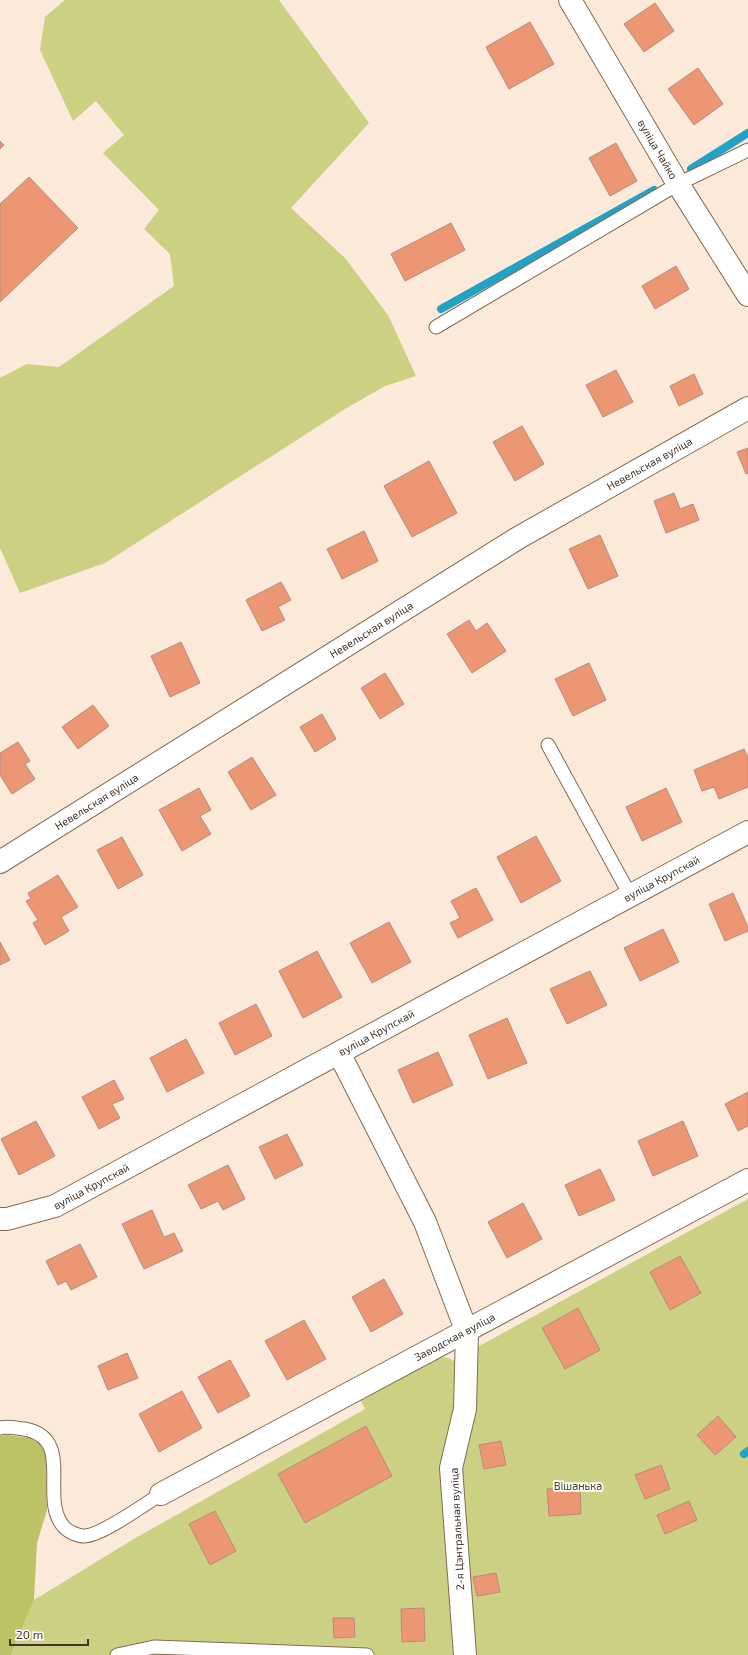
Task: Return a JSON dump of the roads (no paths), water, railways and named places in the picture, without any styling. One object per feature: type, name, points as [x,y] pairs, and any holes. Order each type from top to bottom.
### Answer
[{"type":"street","name":"вуліца Чайко","points":[[570,0],[678,184],[748,296]]},
{"type":"street","name":"Невельская вуліца","points":[[0,862],[518,538],[748,408]]},
{"type":"street","name":"вуліца Крупскай","points":[[0,1219],[7,1219],[55,1206],[748,832]]},
{"type":"street","points":[[339,1053],[424,1222],[467,1332]]},
{"type":"street","name":"Заводская вуліца","points":[[161,1494],[467,1332],[748,1180]]},
{"type":"street","name":"2-я Цэнтральная вуліца","points":[[465,1655],[451,1468],[465,1409],[467,1332]]},
{"type":"lane","points":[[436,327],[678,184],[748,150]]},
{"type":"lane","points":[[548,745],[630,895]]},
{"type":"lane","points":[[0,1428],[8,1426],[33,1430],[46,1439],[53,1453],[55,1509],[59,1522],[68,1532],[84,1536],[100,1531],[161,1494]]},
{"type":"lane","points":[[117,1655],[154,1647],[367,1655]]},
{"type":"waterway","points":[[691,169],[748,133]]},
{"type":"waterway","points":[[441,309],[654,190]]},
{"type":"waterway","points":[[744,1454],[748,1451]]},
{"type":"park label","name":"Вішанька","points":[[578,1486]]}]
